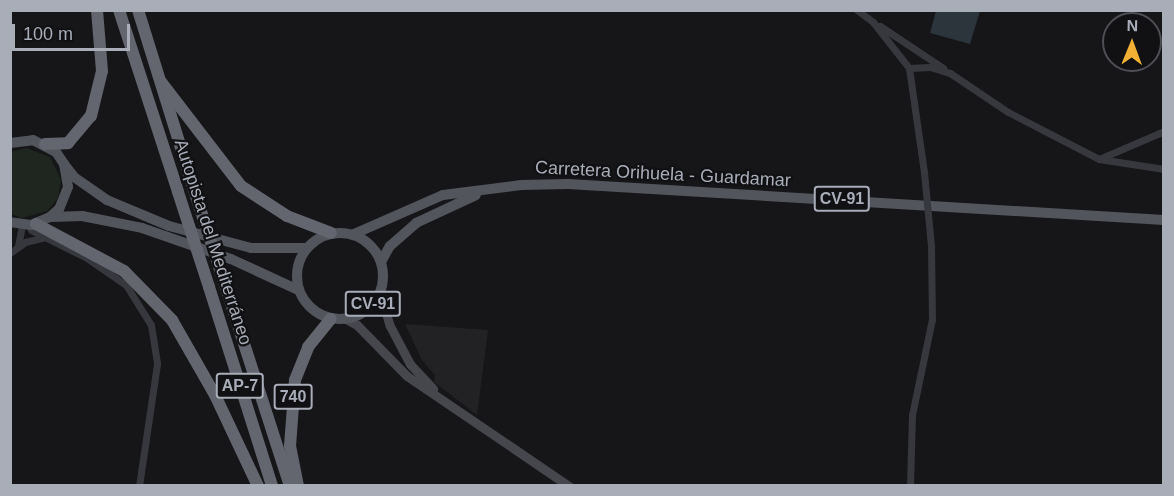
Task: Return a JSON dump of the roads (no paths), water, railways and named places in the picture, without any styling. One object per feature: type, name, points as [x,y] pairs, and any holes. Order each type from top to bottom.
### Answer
[{"type":"highway","points":[[45,144],[68,143],[76,137],[96,102],[102,71],[97,10]]},
{"type":"highway","name":"Autopista del Mediterráneo","points":[[119,10],[272,486]]},
{"type":"highway","name":"Autopista del Mediterráneo","points":[[138,10],[290,486]]},
{"type":"highway","points":[[161,82],[241,186],[287,216],[331,233]]},
{"type":"highway","points":[[23,225],[124,271],[172,320],[215,395],[258,486]]},
{"type":"highway","name":"740","points":[[298,486],[290,446],[295,380],[308,346],[332,319]]},
{"type":"main road","points":[[14,139],[45,144],[75,177],[107,200],[169,226],[251,248],[306,248]]},
{"type":"main road","points":[[50,217],[65,199],[68,175],[64,164]]},
{"type":"main road","name":"Carretera Orihuela - Guardamar","points":[[381,262],[402,234],[433,213],[478,194],[521,184]]},
{"type":"main road","name":"Carretera Orihuela - Guardamar","points":[[354,234],[443,195],[521,184],[658,187],[1164,220]]},
{"type":"main road","name":"CV-91","points":[[23,225],[50,217],[82,216],[142,228],[258,269],[298,290],[306,304],[332,319],[346,319],[372,305],[380,292],[381,262]]},
{"type":"main road","points":[[298,290],[299,260],[306,248],[331,233]]},
{"type":"main road","name":"CV-91","points":[[331,233],[354,234]]},
{"type":"main road","points":[[354,234],[371,246],[381,262]]},
{"type":"main road","points":[[380,292],[390,326],[410,364],[447,404]]},
{"type":"main road","points":[[346,319],[357,325],[407,376],[570,486]]},
{"type":"street","points":[[856,10],[1008,112],[1099,159],[1164,169]]},
{"type":"street","points":[[873,22],[909,68],[924,172],[931,246],[932,319],[912,415],[910,486]]},
{"type":"street","points":[[909,68],[930,67],[950,73]]},
{"type":"street","points":[[1099,159],[1164,131]]},
{"type":"street","points":[[23,225],[43,238],[87,258],[126,285],[151,326],[157,364],[139,486]]},
{"type":"street","points":[[22,244],[23,225]]},
{"type":"street","points":[[10,252],[22,244],[43,238]]}]
